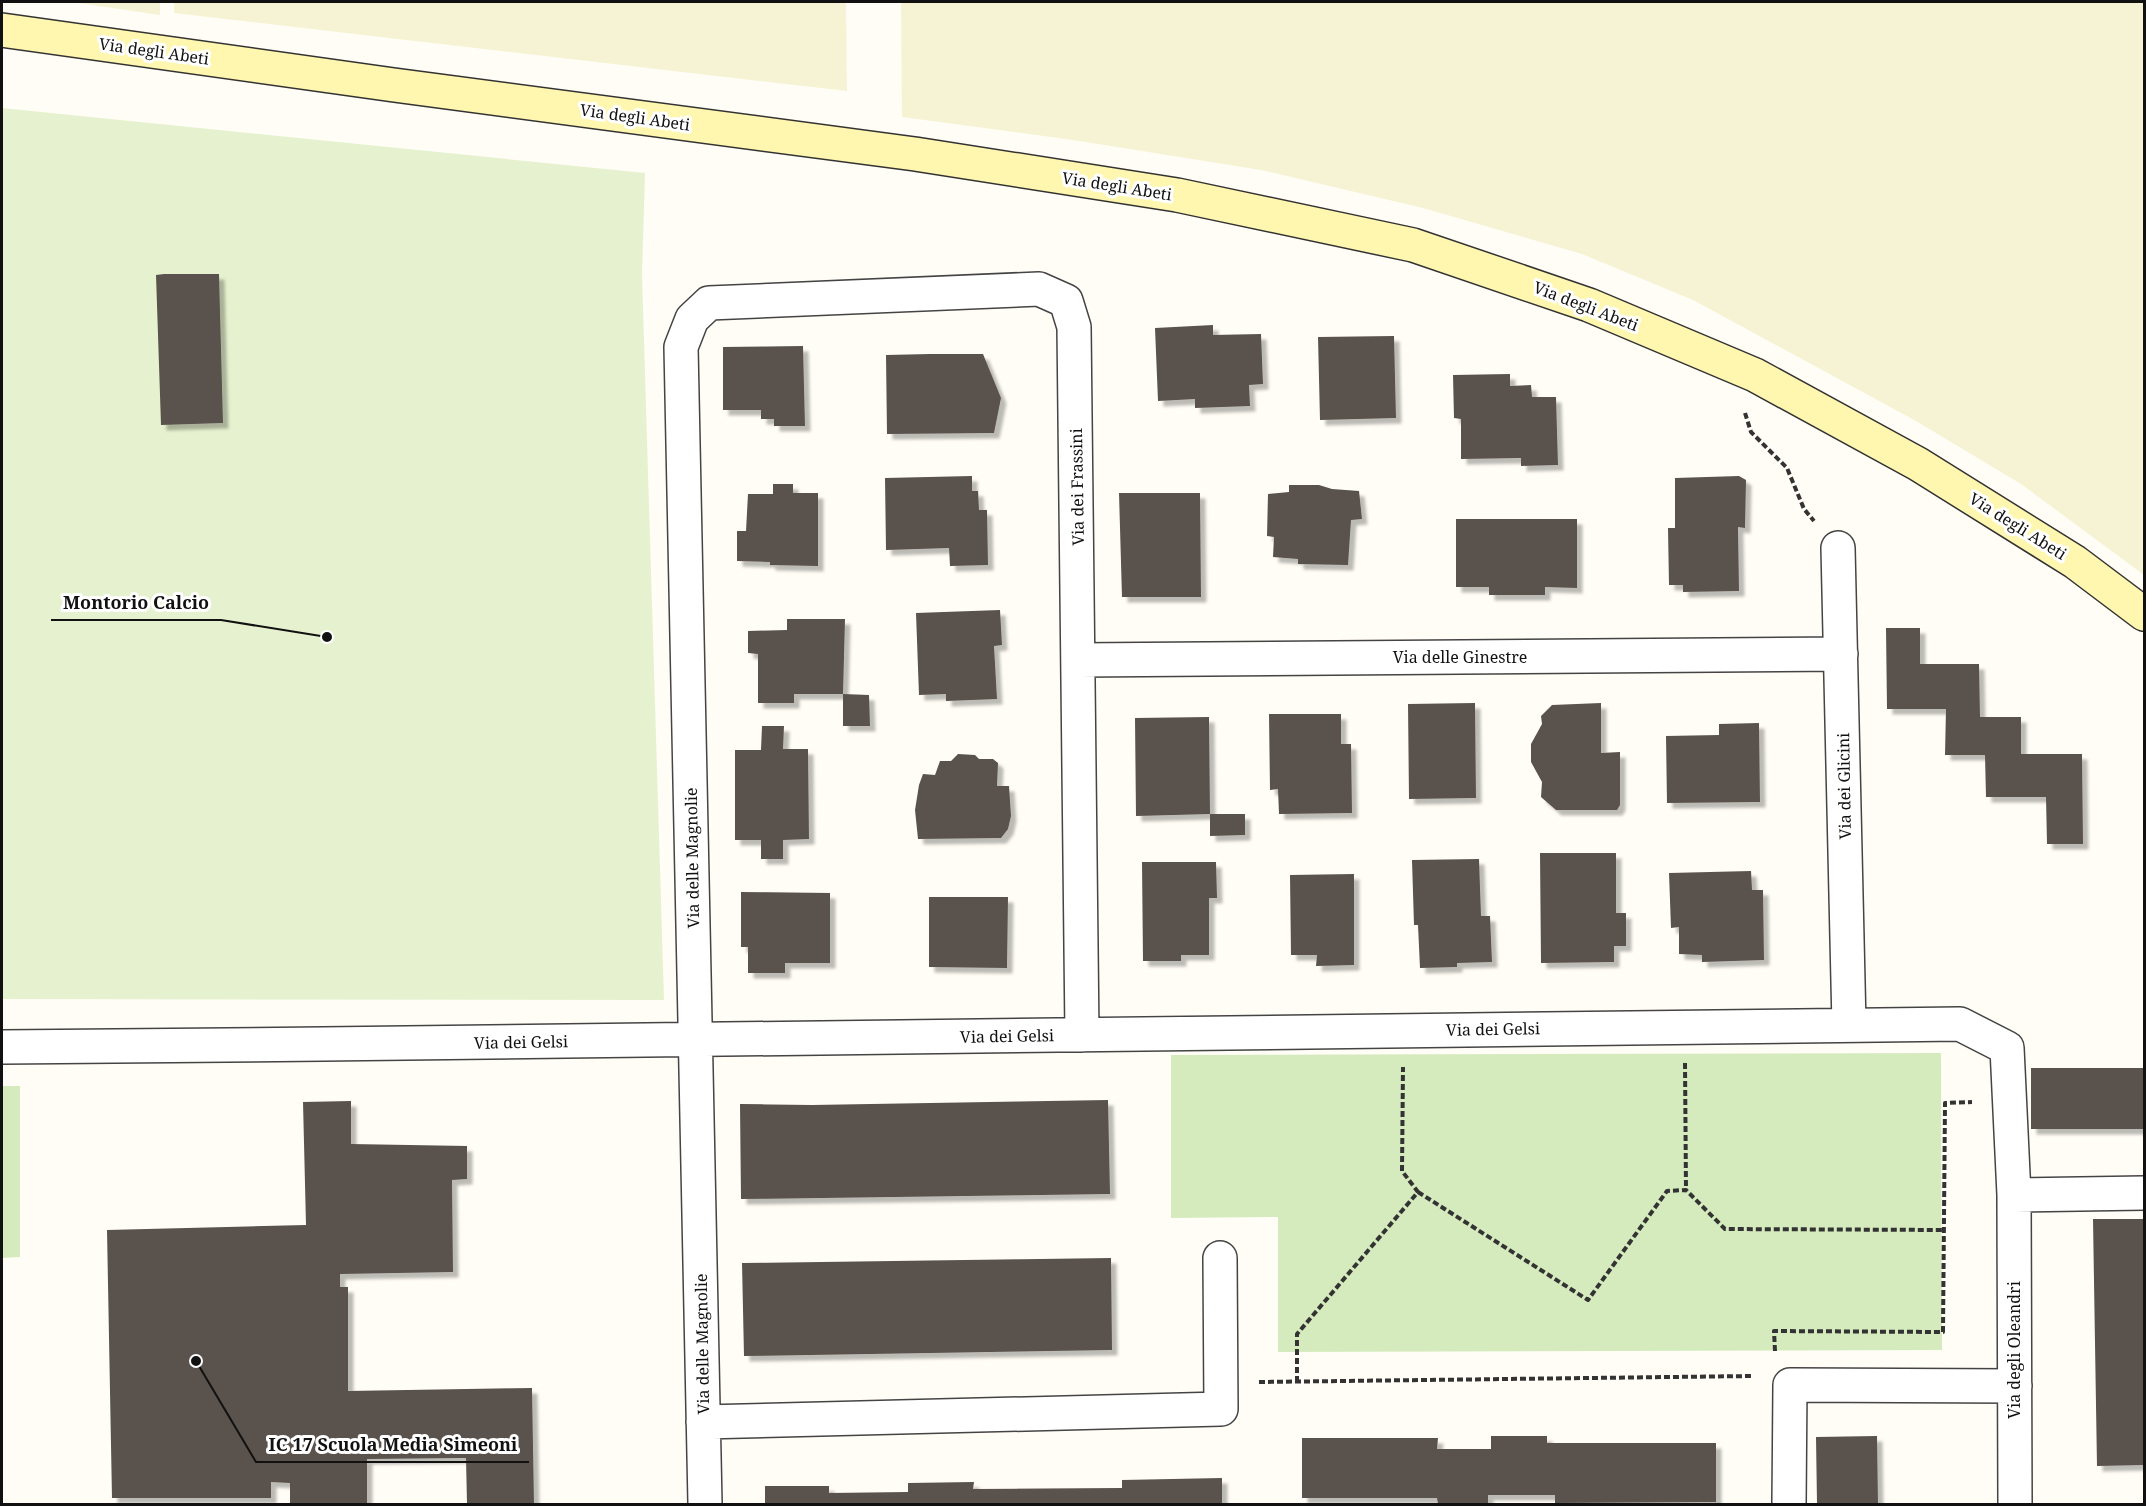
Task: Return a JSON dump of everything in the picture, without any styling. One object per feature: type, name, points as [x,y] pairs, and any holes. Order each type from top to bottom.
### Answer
[{"type":"street","name":"Via degli Abeti","points":[[2,30],[405,87],[915,154],[1177,195],[1413,245],[1589,305],[1755,375],[1918,464],[2075,562],[2145,614]]},
{"type":"street","name":"Via dei Frassini","points":[[709,303],[1039,289],[1066,301],[1074,327],[1082,1035]]},
{"type":"street","name":"Via delle Magnolie","points":[[705,1504],[681,347],[692,319],[709,303]]},
{"type":"street","name":"Via dei Glicini","points":[[1838,548],[1849,1025]]},
{"type":"street","name":"Via delle Ginestre","points":[[1079,660],[1841,654]]},
{"type":"street","name":"Via dei Gelsi","points":[[2,1047],[1960,1024],[2007,1048]]},
{"type":"street","name":"Via degli Oleandri","points":[[2007,1048],[2014,1195],[2015,1504]]},
{"type":"street","points":[[2014,1195],[2145,1193]]},
{"type":"street","name":"Via delle Magnolie","points":[[703,1422],[1221,1409],[1220,1258]]},
{"type":"street","points":[[1789,1504],[1782,1381],[2014,1386]]},
{"type":"path","points":[[1729,364],[1751,432],[1786,468],[1804,510],[1838,548]]},
{"type":"path","points":[[1686,1060],[1686,1190],[1725,1229],[1944,1230]]},
{"type":"path","points":[[1403,1064],[1402,1171],[1418,1192],[1588,1300],[1667,1191],[1686,1190]]},
{"type":"path","points":[[1221,1383],[1782,1381],[1774,1331],[1943,1332],[1945,1103],[1977,1102],[1976,1094]]},
{"type":"path","points":[[1297,1382],[1297,1334],[1418,1192]]},
{"type":"shaded area","points":[[72,2],[160,2],[160,15]]},
{"type":"shaded area","points":[[174,2],[846,2],[847,91],[174,13]]},
{"type":"shaded area","points":[[901,2],[2144,2],[2144,575],[2021,484],[1916,421],[1693,300],[1582,254],[1423,208],[1261,170],[1073,140],[902,117]]},
{"type":"green space","points":[[2,108],[645,173],[642,275],[664,1000],[2,999]]},
{"type":"green space","points":[[1941,1053],[1942,1350],[1278,1352],[1278,1217],[1171,1218],[1171,1055]]},
{"type":"green space","points":[[2,1086],[20,1086],[20,1257],[2,1258]]},
{"type":"building","points":[[219,274],[223,423],[161,425],[156,275]]},
{"type":"building","points":[[1213,325],[1213,335],[1261,334],[1263,384],[1249,385],[1250,406],[1195,408],[1195,399],[1158,401],[1155,328]]},
{"type":"building","points":[[1394,336],[1396,418],[1320,420],[1318,337]]},
{"type":"building","points":[[803,346],[805,426],[774,426],[774,419],[761,419],[761,410],[723,410],[723,347]]},
{"type":"building","points":[[983,354],[1001,398],[994,433],[887,434],[886,355]]},
{"type":"building","points":[[1510,374],[1510,386],[1531,385],[1532,397],[1556,397],[1558,465],[1521,466],[1521,458],[1461,459],[1461,419],[1454,418],[1453,375]]},
{"type":"building","points":[[972,476],[972,491],[978,491],[979,510],[987,510],[988,565],[950,566],[949,548],[886,550],[885,478]]},
{"type":"building","points":[[1739,476],[1746,480],[1745,528],[1738,527],[1739,591],[1683,592],[1683,585],[1669,585],[1668,528],[1675,528],[1675,478]]},
{"type":"building","points":[[773,484],[793,484],[793,493],[818,493],[818,566],[770,565],[770,562],[737,561],[737,531],[746,531],[748,494],[773,494]]},
{"type":"building","points":[[1289,485],[1319,485],[1332,489],[1359,491],[1362,519],[1351,520],[1348,565],[1298,564],[1298,559],[1273,557],[1274,537],[1267,536],[1268,494],[1289,492]]},
{"type":"building","points":[[1119,493],[1200,493],[1201,597],[1122,597]]},
{"type":"building","points":[[1456,519],[1577,519],[1577,588],[1545,587],[1545,595],[1489,595],[1489,587],[1456,587]]},
{"type":"building","points":[[1000,610],[1002,645],[994,646],[997,699],[946,701],[946,694],[919,695],[916,613]]},
{"type":"building","points":[[787,619],[845,619],[843,694],[794,694],[794,703],[758,703],[758,654],[748,653],[748,631],[787,630]]},
{"type":"building","points":[[1886,628],[1920,628],[1920,664],[1979,664],[1980,717],[2021,717],[2021,754],[2082,754],[2083,844],[2047,844],[2046,797],[1986,797],[1985,755],[1945,755],[1946,709],[1887,709]]},
{"type":"building","points":[[843,694],[869,695],[870,726],[843,726]]},
{"type":"building","points":[[1475,703],[1476,798],[1409,799],[1408,704]]},
{"type":"building","points":[[1601,703],[1601,753],[1620,752],[1620,805],[1617,810],[1556,810],[1541,797],[1542,782],[1531,762],[1531,744],[1542,724],[1541,716],[1552,705]]},
{"type":"building","points":[[1269,714],[1341,714],[1341,744],[1351,744],[1352,813],[1279,814],[1278,789],[1270,790]]},
{"type":"building","points":[[1209,717],[1210,814],[1136,816],[1135,718]]},
{"type":"building","points":[[1759,723],[1760,802],[1667,803],[1666,736],[1719,735],[1719,724]]},
{"type":"building","points":[[762,726],[784,726],[783,749],[808,749],[809,839],[783,840],[783,859],[761,859],[761,840],[735,840],[735,750],[761,750]]},
{"type":"building","points":[[958,754],[975,755],[979,759],[993,759],[998,763],[997,786],[1009,786],[1011,816],[1008,829],[1001,838],[918,839],[915,810],[923,774],[935,775],[940,761],[951,761]]},
{"type":"building","points":[[1210,814],[1245,814],[1245,835],[1210,836]]},
{"type":"building","points":[[1540,853],[1616,853],[1616,913],[1626,913],[1626,946],[1614,946],[1614,962],[1541,963]]},
{"type":"building","points":[[1479,859],[1481,916],[1490,916],[1492,962],[1457,963],[1457,967],[1420,968],[1418,925],[1414,925],[1412,860]]},
{"type":"building","points":[[1142,862],[1216,862],[1217,898],[1209,898],[1209,955],[1181,955],[1181,961],[1143,961]]},
{"type":"building","points":[[1751,871],[1752,890],[1763,890],[1764,960],[1702,962],[1702,955],[1679,954],[1679,927],[1671,928],[1669,873]]},
{"type":"building","points":[[1354,874],[1354,965],[1316,966],[1317,955],[1291,955],[1290,875]]},
{"type":"building","points":[[741,892],[830,893],[830,963],[785,963],[785,973],[748,973],[748,947],[741,947]]},
{"type":"building","points":[[929,897],[1008,897],[1007,968],[929,967]]},
{"type":"building","points":[[2031,1068],[2144,1068],[2144,1129],[2031,1129]]},
{"type":"building","points":[[1108,1100],[1110,1194],[741,1199],[740,1104]]},
{"type":"building","points":[[351,1101],[351,1144],[467,1146],[467,1179],[452,1180],[453,1272],[340,1274],[340,1287],[348,1287],[348,1391],[532,1388],[534,1504],[467,1504],[466,1458],[367,1459],[367,1504],[290,1504],[290,1483],[271,1482],[271,1498],[112,1498],[107,1230],[306,1225],[303,1102]]},
{"type":"building","points":[[2093,1219],[2144,1219],[2144,1465],[2097,1466]]},
{"type":"building","points":[[1111,1258],[1112,1350],[744,1356],[742,1263]]},
{"type":"building","points":[[1491,1436],[1547,1436],[1547,1443],[1716,1443],[1716,1502],[1555,1503],[1555,1495],[1488,1495],[1488,1504],[1438,1504],[1437,1498],[1302,1498],[1302,1438],[1438,1438],[1437,1449],[1491,1449]]},
{"type":"building","points":[[1877,1436],[1878,1504],[1817,1504],[1816,1437]]},
{"type":"building","points":[[1222,1478],[1222,1504],[765,1504],[765,1486],[829,1486],[829,1493],[908,1492],[908,1483],[974,1482],[973,1489],[1122,1488],[1122,1480]]},
{"type":"place","name":"Montorio Calcio","points":[[327,637]]},
{"type":"place","name":"IC 17 Scuola Media Simeoni","points":[[196,1361]]}]
